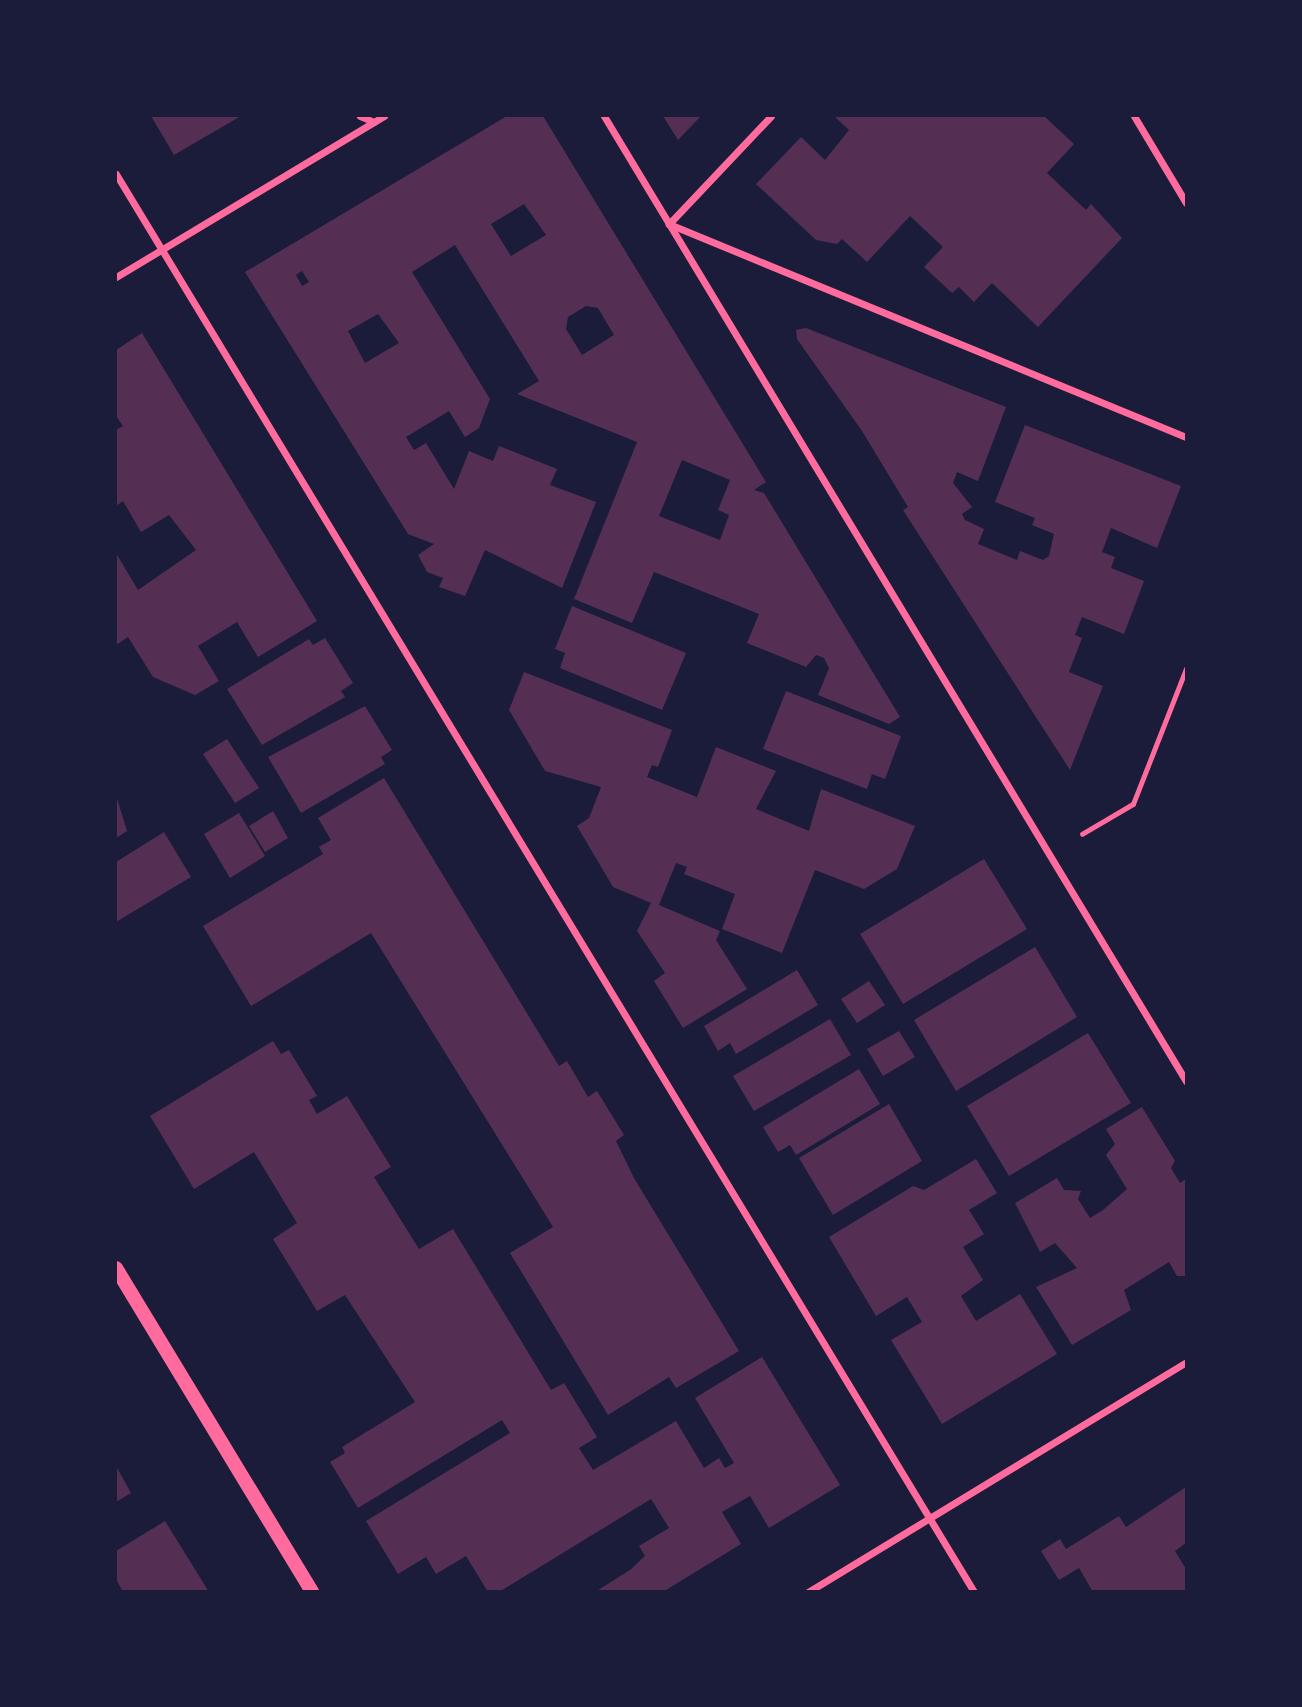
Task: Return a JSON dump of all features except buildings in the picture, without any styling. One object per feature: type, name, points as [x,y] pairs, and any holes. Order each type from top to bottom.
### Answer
[{"type":"main road","points":[[116,1268],[312,1591]]},
{"type":"street","points":[[360,116],[374,122]]},
{"type":"street","points":[[116,277],[384,116]]},
{"type":"street","points":[[604,116],[1186,1081]]},
{"type":"street","points":[[670,225],[771,116]]},
{"type":"street","points":[[1134,116],[1186,203]]},
{"type":"street","points":[[116,174],[974,1591]]},
{"type":"street","points":[[670,225],[1186,437]]},
{"type":"street","points":[[808,1591],[1186,1362]]},
{"type":"path","points":[[1082,834],[1133,804],[1186,671]]}]
